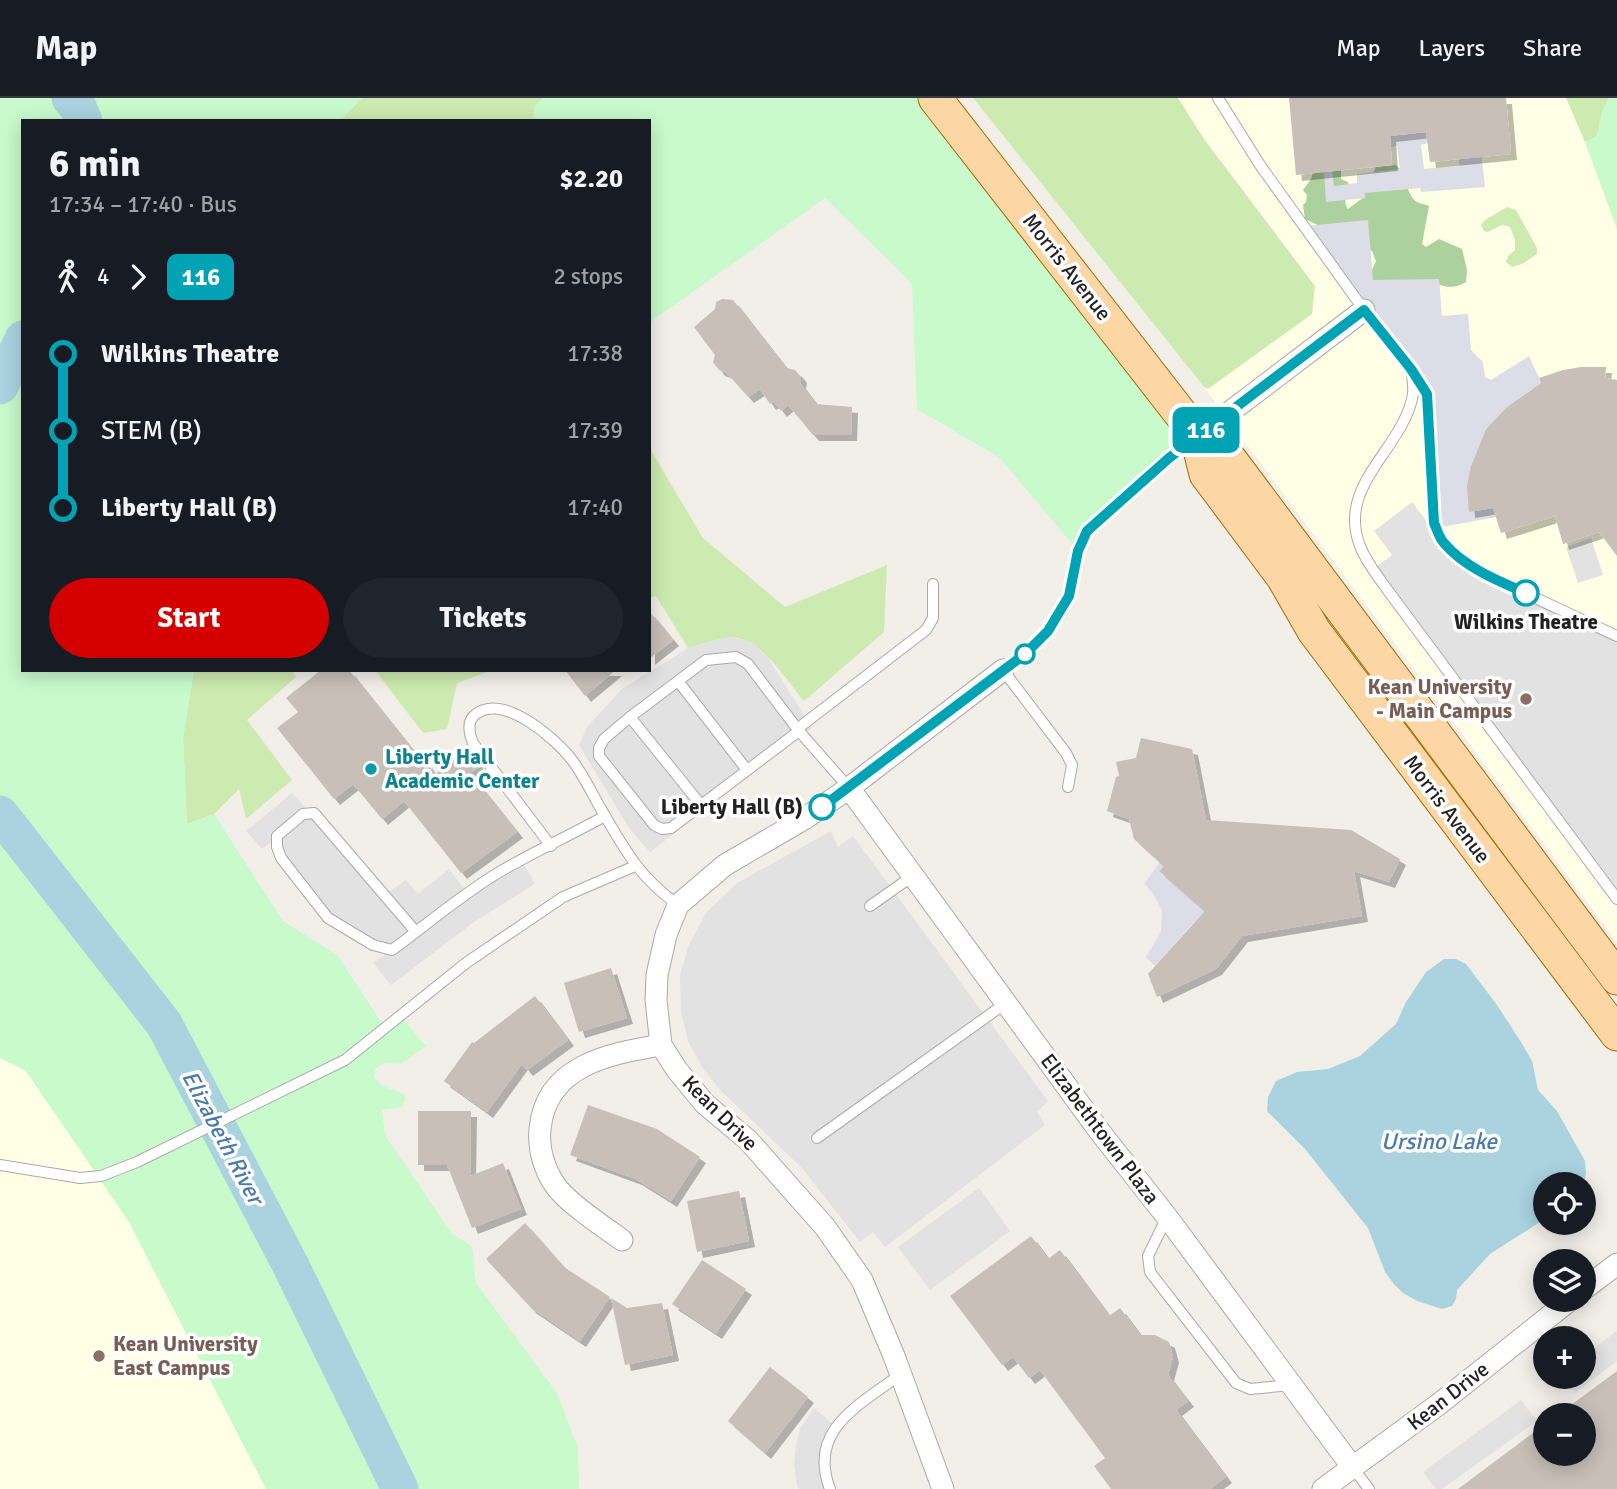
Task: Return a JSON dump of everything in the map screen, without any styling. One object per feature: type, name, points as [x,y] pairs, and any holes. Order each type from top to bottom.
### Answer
[{"type":"main road","name":"Morris Avenue","points":[[935,98],[1196,437],[1229,458],[1617,978]]},
{"type":"main road","name":"Morris Avenue","points":[[1196,437],[1206,474],[1283,577],[1314,631],[1617,1034]]},
{"type":"street","points":[[1196,437],[1364,310]]},
{"type":"street","name":"Kean Drive","points":[[943,1489],[901,1374],[862,1280],[825,1227],[748,1140],[705,1104],[677,1070],[661,1045],[656,1000],[657,975],[666,935],[678,905],[725,865],[804,819],[849,788],[1003,670]]},
{"type":"street","name":"Elizabethtown Plaza","points":[[849,788],[1100,1132],[1167,1217],[1353,1468]]},
{"type":"street","points":[[622,1240],[556,1188],[542,1158],[540,1124],[545,1106],[561,1080],[580,1067],[661,1045]]},
{"type":"street","points":[[1596,1280],[1617,1265]]},
{"type":"street","name":"Kean Drive","points":[[1324,1489],[1439,1404],[1555,1312]]},
{"type":"lane","points":[[1218,98],[1260,165],[1427,394],[1434,523],[1442,542],[1461,559],[1497,580],[1617,636]]},
{"type":"lane","points":[[1228,98],[1228,113]]},
{"type":"lane","points":[[1411,369],[1414,391],[1407,416],[1357,498],[1354,522],[1360,547],[1389,592],[1617,899]]},
{"type":"lane","name":"Kean Drive","points":[[1003,670],[1025,654],[1060,615],[1069,596],[1078,551],[1087,531],[1196,437]]},
{"type":"lane","points":[[849,788],[798,730],[748,664],[736,657],[706,660],[630,717],[604,739],[598,748],[599,756],[654,825],[662,829],[671,828],[747,770],[798,730],[926,630],[933,618],[933,584]]},
{"type":"lane","points":[[1003,670],[1066,753],[1072,765],[1068,787]]},
{"type":"lane","points":[[678,681],[747,770]]},
{"type":"lane","points":[[551,846],[474,743],[468,731],[470,721],[476,713],[486,709],[509,711],[518,714],[546,734],[572,760],[635,866],[678,905]]},
{"type":"lane","points":[[630,717],[701,804]]},
{"type":"lane","points":[[416,932],[314,813],[303,814],[277,836],[281,858],[328,918],[373,945],[391,950],[496,875],[605,816]]},
{"type":"lane","points":[[0,1165],[80,1178],[101,1175],[137,1162],[345,1060],[467,963],[563,897],[635,866]]},
{"type":"lane","points":[[870,906],[914,875]]},
{"type":"lane","points":[[817,1138],[1006,1003]]},
{"type":"lane","points":[[1167,1217],[1148,1256],[1150,1272],[1236,1383],[1250,1389],[1291,1385]]},
{"type":"lane","points":[[830,1489],[824,1473],[823,1457],[828,1436],[841,1420],[901,1374]]},
{"type":"lane","points":[[1353,1468],[1369,1489]]},
{"type":"shaded area","name":"Kean University - Main Campus","points":[[973,98],[1617,98],[1617,942],[1204,387]]},
{"type":"shaded area","points":[[1426,132],[1428,143],[1421,145],[1424,169],[1459,166],[1459,153],[1481,150],[1485,187],[1421,192],[1420,188],[1365,193],[1365,198],[1326,202],[1324,171],[1332,170],[1334,186],[1357,183],[1357,174],[1400,169],[1397,146],[1391,147],[1390,136]]},
{"type":"shaded area","points":[[1368,220],[1373,280],[1439,279],[1442,316],[1468,314],[1471,350],[1483,362],[1485,377],[1491,380],[1529,356],[1539,378],[1543,389],[1535,394],[1532,389],[1507,407],[1486,429],[1471,466],[1469,511],[1494,508],[1496,517],[1437,528],[1426,394],[1305,226]]},
{"type":"shaded area","points":[[1412,502],[1430,526],[1435,523],[1442,542],[1473,566],[1617,636],[1617,899],[1373,569],[1392,555],[1374,531]]},
{"type":"shaded area","points":[[1591,538],[1603,575],[1578,583],[1566,547]]},
{"type":"shaded area","points":[[728,637],[752,642],[768,658],[812,728],[650,852],[629,828],[579,745],[587,727],[623,688],[688,648]]},
{"type":"shaded area","points":[[292,793],[385,895],[406,880],[418,894],[449,869],[468,894],[522,861],[535,884],[474,922],[391,985],[373,963],[391,951],[328,918],[270,843],[262,849],[246,831]]},
{"type":"shaded area","points":[[831,831],[838,847],[853,836],[1048,1101],[1037,1112],[1045,1125],[885,1247],[873,1232],[860,1242],[801,1167],[719,1089],[702,1067],[688,1041],[681,1013],[680,975],[689,945],[706,913],[737,883]]},
{"type":"shaded area","points":[[1160,862],[1164,866],[1159,872],[1213,918],[1194,922],[1155,966],[1146,957],[1161,932],[1162,910],[1144,884]]},
{"type":"shaded area","name":"Kean University East Campus","points":[[0,1058],[26,1071],[129,1222],[266,1489],[0,1489]]},
{"type":"shaded area","points":[[979,1188],[1010,1231],[930,1290],[898,1247]]},
{"type":"shaded area","points":[[1617,1331],[1617,1361],[1596,1377],[1596,1346]]},
{"type":"shaded area","points":[[1521,1400],[1533,1416],[1533,1424],[1442,1489],[1436,1489],[1423,1472]]},
{"type":"shaded area","points":[[814,1408],[836,1427],[828,1436],[830,1489],[799,1489],[797,1485],[794,1464],[796,1445],[800,1429]]},
{"type":"green space","points":[[0,98],[362,98],[342,119],[21,119],[21,672],[194,672],[183,738],[187,824],[214,814],[283,921],[338,956],[385,1028],[400,1016],[426,1046],[401,1064],[385,1063],[376,1068],[374,1077],[382,1086],[404,1094],[405,1100],[401,1107],[382,1110],[385,1135],[452,1234],[472,1246],[476,1283],[557,1393],[578,1448],[579,1489],[266,1489],[129,1222],[26,1071],[0,1058]]},
{"type":"green space","points":[[362,98],[543,98],[534,107],[535,119],[342,119]]},
{"type":"green space","points":[[543,98],[935,98],[1197,437],[1087,531],[1078,551],[1000,458],[917,409],[912,284],[825,198],[651,322],[651,119],[535,119],[534,107]]},
{"type":"green space","points":[[973,98],[1178,98],[1204,139],[1315,286],[1312,314],[1208,389],[1204,387]]},
{"type":"green space","points":[[1566,98],[1609,98],[1597,136],[1585,142]]},
{"type":"green space","points":[[1609,98],[1617,98],[1617,229],[1585,142],[1597,136],[1602,111]]},
{"type":"green space","points":[[1396,165],[1413,199],[1429,206],[1422,244],[1426,247],[1439,239],[1462,249],[1467,270],[1466,282],[1454,287],[1423,281],[1366,283],[1376,261],[1372,251],[1305,219],[1303,205],[1307,195],[1303,190],[1314,169],[1341,169],[1341,179],[1348,182],[1350,189],[1345,201],[1348,209],[1364,197],[1364,191],[1376,167]]},
{"type":"green space","points":[[1507,207],[1516,210],[1537,248],[1537,254],[1512,267],[1506,262],[1515,250],[1515,240],[1510,227],[1502,225],[1488,232],[1484,231],[1481,225]]},
{"type":"green space","points":[[651,450],[703,538],[785,607],[887,565],[884,632],[804,701],[770,659],[749,643],[738,638],[726,638],[688,648],[656,596],[651,597]]},
{"type":"green space","points":[[194,672],[293,672],[296,677],[247,720],[292,780],[246,819],[239,789],[214,814],[187,824],[183,738]]},
{"type":"green space","points":[[377,672],[487,672],[457,683],[447,729],[423,733]]},
{"type":"water","name":"Ursino Lake","points":[[1444,959],[1456,959],[1466,964],[1497,1005],[1532,1061],[1538,1090],[1557,1111],[1585,1161],[1586,1172],[1533,1172],[1533,1227],[1490,1254],[1457,1290],[1452,1306],[1442,1309],[1417,1301],[1394,1284],[1385,1272],[1368,1228],[1305,1149],[1267,1111],[1268,1097],[1276,1081],[1297,1072],[1328,1069],[1360,1056],[1396,1024],[1406,1002],[1426,972]]},
{"type":"building","points":[[1289,98],[1506,98],[1511,154],[1430,162],[1426,132],[1390,136],[1392,165],[1296,175]]},
{"type":"building","points":[[722,299],[733,300],[786,368],[795,370],[801,377],[800,383],[816,404],[852,407],[851,435],[813,435],[788,405],[781,411],[774,402],[770,404],[760,389],[748,397],[727,373],[719,370],[713,362],[715,355],[694,327],[715,309],[716,302]]},
{"type":"building","name":"Wilkins Theatre","points":[[1581,367],[1606,367],[1605,378],[1617,380],[1617,556],[1599,532],[1563,544],[1555,516],[1501,533],[1493,508],[1469,512],[1467,486],[1471,466],[1486,429],[1507,407],[1541,383],[1539,378]]},
{"type":"building","points":[[651,613],[673,640],[651,657]]},
{"type":"building","name":"Liberty Hall Academic Center","points":[[318,672],[351,672],[435,774],[467,750],[480,766],[470,773],[517,832],[461,873],[404,801],[382,819],[353,784],[334,799],[277,728],[298,712],[286,698]]},
{"type":"building","points":[[567,672],[614,672],[585,696]]},
{"type":"building","points":[[1141,738],[1192,749],[1206,820],[1351,830],[1400,859],[1389,882],[1354,871],[1362,916],[1242,936],[1216,969],[1157,997],[1148,974],[1205,911],[1159,871],[1164,866],[1134,839],[1129,819],[1107,811],[1116,777],[1119,776],[1116,762],[1136,758]]},
{"type":"building","points":[[611,968],[627,1018],[579,1032],[564,983]]},
{"type":"building","points":[[535,996],[568,1040],[527,1070],[522,1064],[487,1112],[444,1081],[472,1042]]},
{"type":"building","points":[[588,1105],[657,1129],[700,1157],[671,1201],[636,1179],[570,1155]]},
{"type":"building","points":[[418,1111],[471,1111],[470,1176],[503,1163],[521,1209],[472,1228],[447,1165],[418,1165]]},
{"type":"building","points":[[739,1191],[749,1241],[697,1252],[687,1201]]},
{"type":"building","points":[[525,1223],[564,1267],[610,1297],[580,1341],[531,1308],[486,1259]]},
{"type":"building","points":[[1031,1236],[1048,1259],[1060,1250],[1109,1316],[1120,1308],[1140,1335],[1155,1335],[1169,1342],[1173,1357],[1168,1375],[1188,1401],[1176,1410],[1226,1477],[1210,1489],[1111,1489],[1094,1466],[1105,1458],[1040,1370],[1029,1378],[1013,1357],[1002,1365],[950,1296]]},
{"type":"building","points":[[702,1260],[746,1289],[716,1333],[672,1304]]},
{"type":"building","points":[[611,1298],[627,1308],[662,1303],[673,1355],[625,1365]]},
{"type":"building","points":[[770,1367],[808,1397],[765,1453],[728,1421]]},
{"type":"building","points":[[1617,1371],[1617,1489],[1458,1489],[1533,1433],[1533,1466],[1596,1466],[1596,1403],[1574,1403]]},
{"type":"waterway","name":"Elizabeth River","points":[[70,98],[83,119]]},
{"type":"waterway","name":"Elizabeth River","points":[[0,386],[21,343]]},
{"type":"waterway","name":"Elizabeth River","points":[[0,814],[164,1024],[290,1264],[400,1489]]},
{"type":"bus line","name":"116","points":[[822,807],[1025,654],[1060,615],[1069,596],[1078,551],[1087,531],[1169,458],[1364,310],[1411,369],[1427,394],[1434,523],[1442,542],[1461,559],[1526,593]]},
{"type":"place","name":"Wilkins Theatre","points":[[1526,593]]},
{"type":"place","name":"Kean University - Main Campus","points":[[1526,699]]},
{"type":"place","name":"Liberty Hall Academic Center","points":[[371,769]]},
{"type":"place","name":"Liberty Hall (B)","points":[[822,807]]},
{"type":"place","name":"Kean University East Campus","points":[[99,1356]]}]
